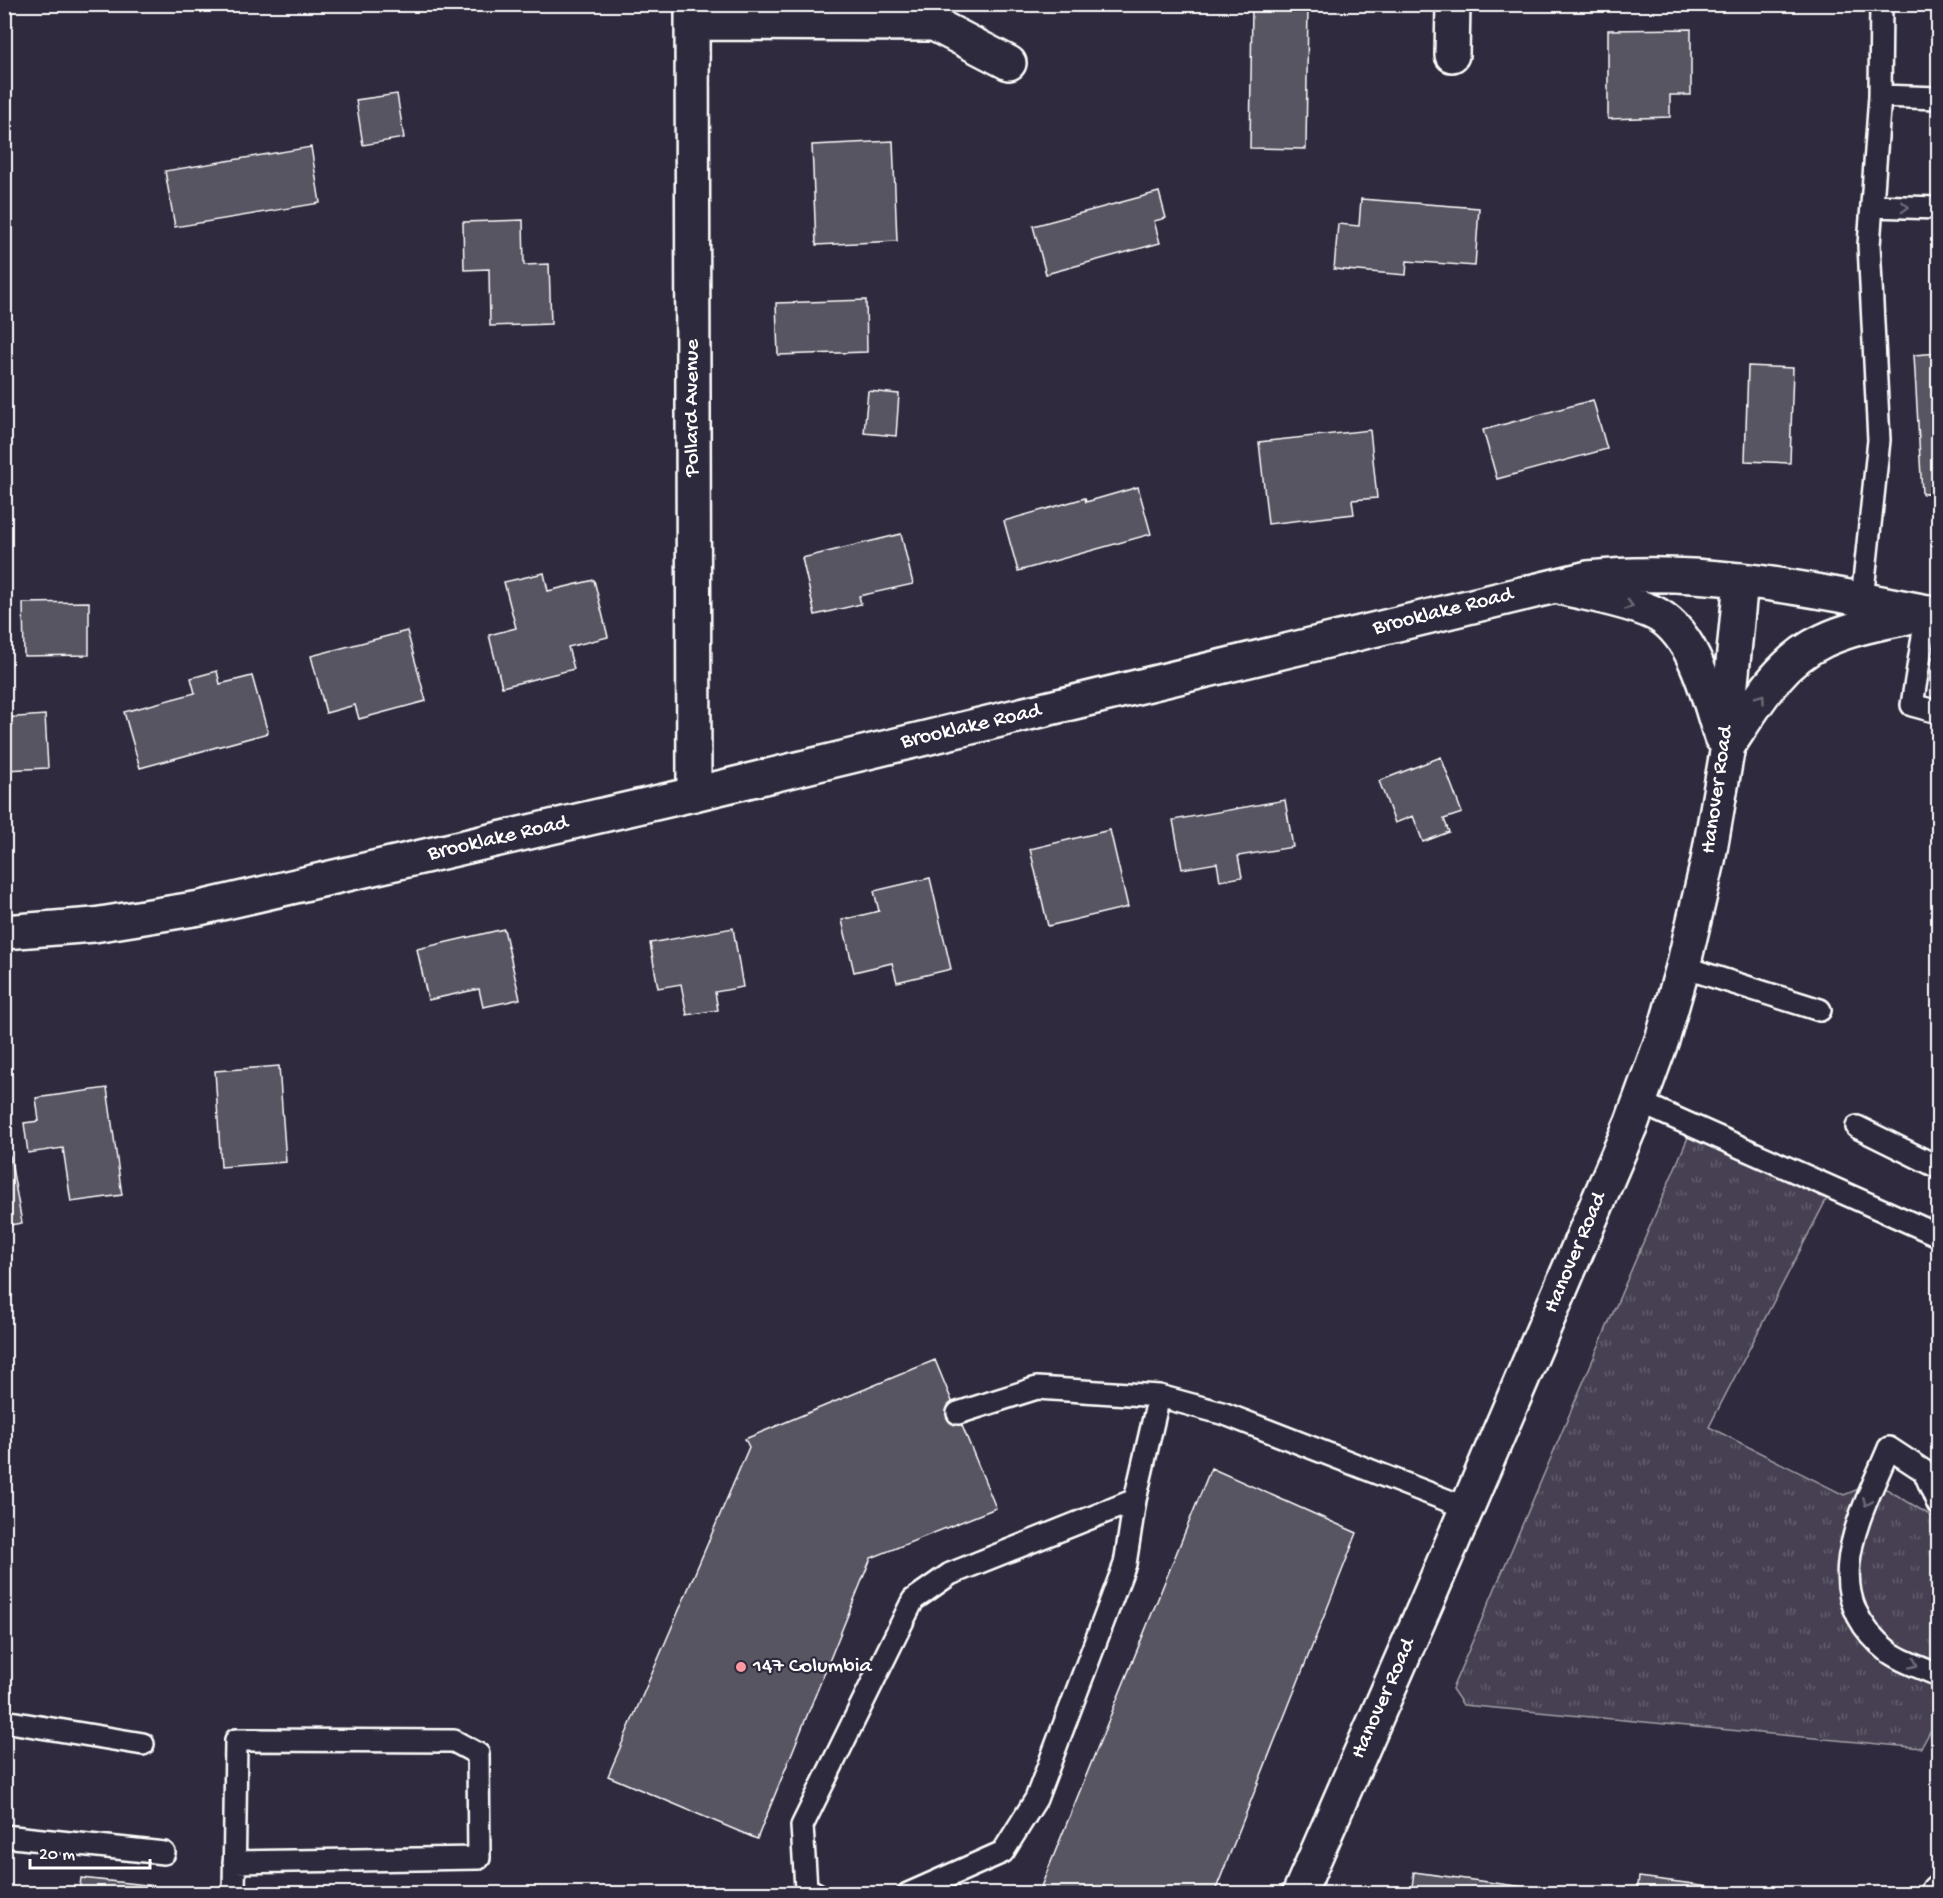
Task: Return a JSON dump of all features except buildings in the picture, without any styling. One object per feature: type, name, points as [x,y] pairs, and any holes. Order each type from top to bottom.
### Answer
[{"type":"street","points":[[1452,55],[1453,4]]},
{"type":"street","points":[[692,14],[934,24],[1010,63]]},
{"type":"street","name":"Pollard Avenue","points":[[692,14],[694,794]]},
{"type":"street","name":"Brooklake Road","points":[[4,932],[94,925],[200,909],[694,794],[1588,578],[1647,573],[1741,580],[1933,613]]},
{"type":"street","name":"Hanover Road","points":[[1299,1893],[1467,1508],[1639,1102],[1663,1037],[1683,967],[1708,861],[1726,748],[1741,580]]},
{"type":"street","points":[[1552,585],[1649,611],[1669,623],[1679,634],[1696,665],[1726,748]]},
{"type":"street","points":[[1726,748],[1779,674],[1806,650],[1838,634],[1933,613]]},
{"type":"lane","points":[[1862,600],[1879,440],[1869,245],[1880,96],[1881,4]]},
{"type":"lane","points":[[1880,96],[1938,98]]},
{"type":"lane","points":[[1872,206],[1938,207]]},
{"type":"lane","points":[[1933,613],[1912,705],[1938,712]]},
{"type":"lane","points":[[1683,967],[1820,1010]]},
{"type":"lane","points":[[1639,1102],[1938,1235]]},
{"type":"lane","points":[[1857,1127],[1938,1165]]},
{"type":"lane","points":[[958,1413],[1037,1388],[1159,1396],[1225,1414],[1467,1508]]},
{"type":"lane","points":[[908,1893],[1003,1852],[1036,1799],[1125,1564],[1136,1500],[1159,1396]]},
{"type":"lane","points":[[1938,1504],[1931,1469],[1889,1448],[1848,1552],[1846,1579],[1853,1609],[1868,1633],[1890,1653],[1938,1675]]},
{"type":"lane","points":[[817,1893],[806,1888],[802,1826],[913,1599],[950,1574],[1136,1500]]},
{"type":"lane","points":[[4,1721],[143,1744]]},
{"type":"lane","points":[[234,1862],[479,1858],[478,1754],[454,1741],[236,1740],[234,1862],[234,1893]]},
{"type":"lane","points":[[4,1836],[164,1853]]},
{"type":"green space","points":[[1689,1135],[1827,1198],[1709,1427],[1844,1495],[1875,1482],[1938,1520],[1938,1717],[1921,1748],[1463,1705],[1452,1689]]},
{"type":"place","name":"147 Columbia","points":[[741,1667]]}]
